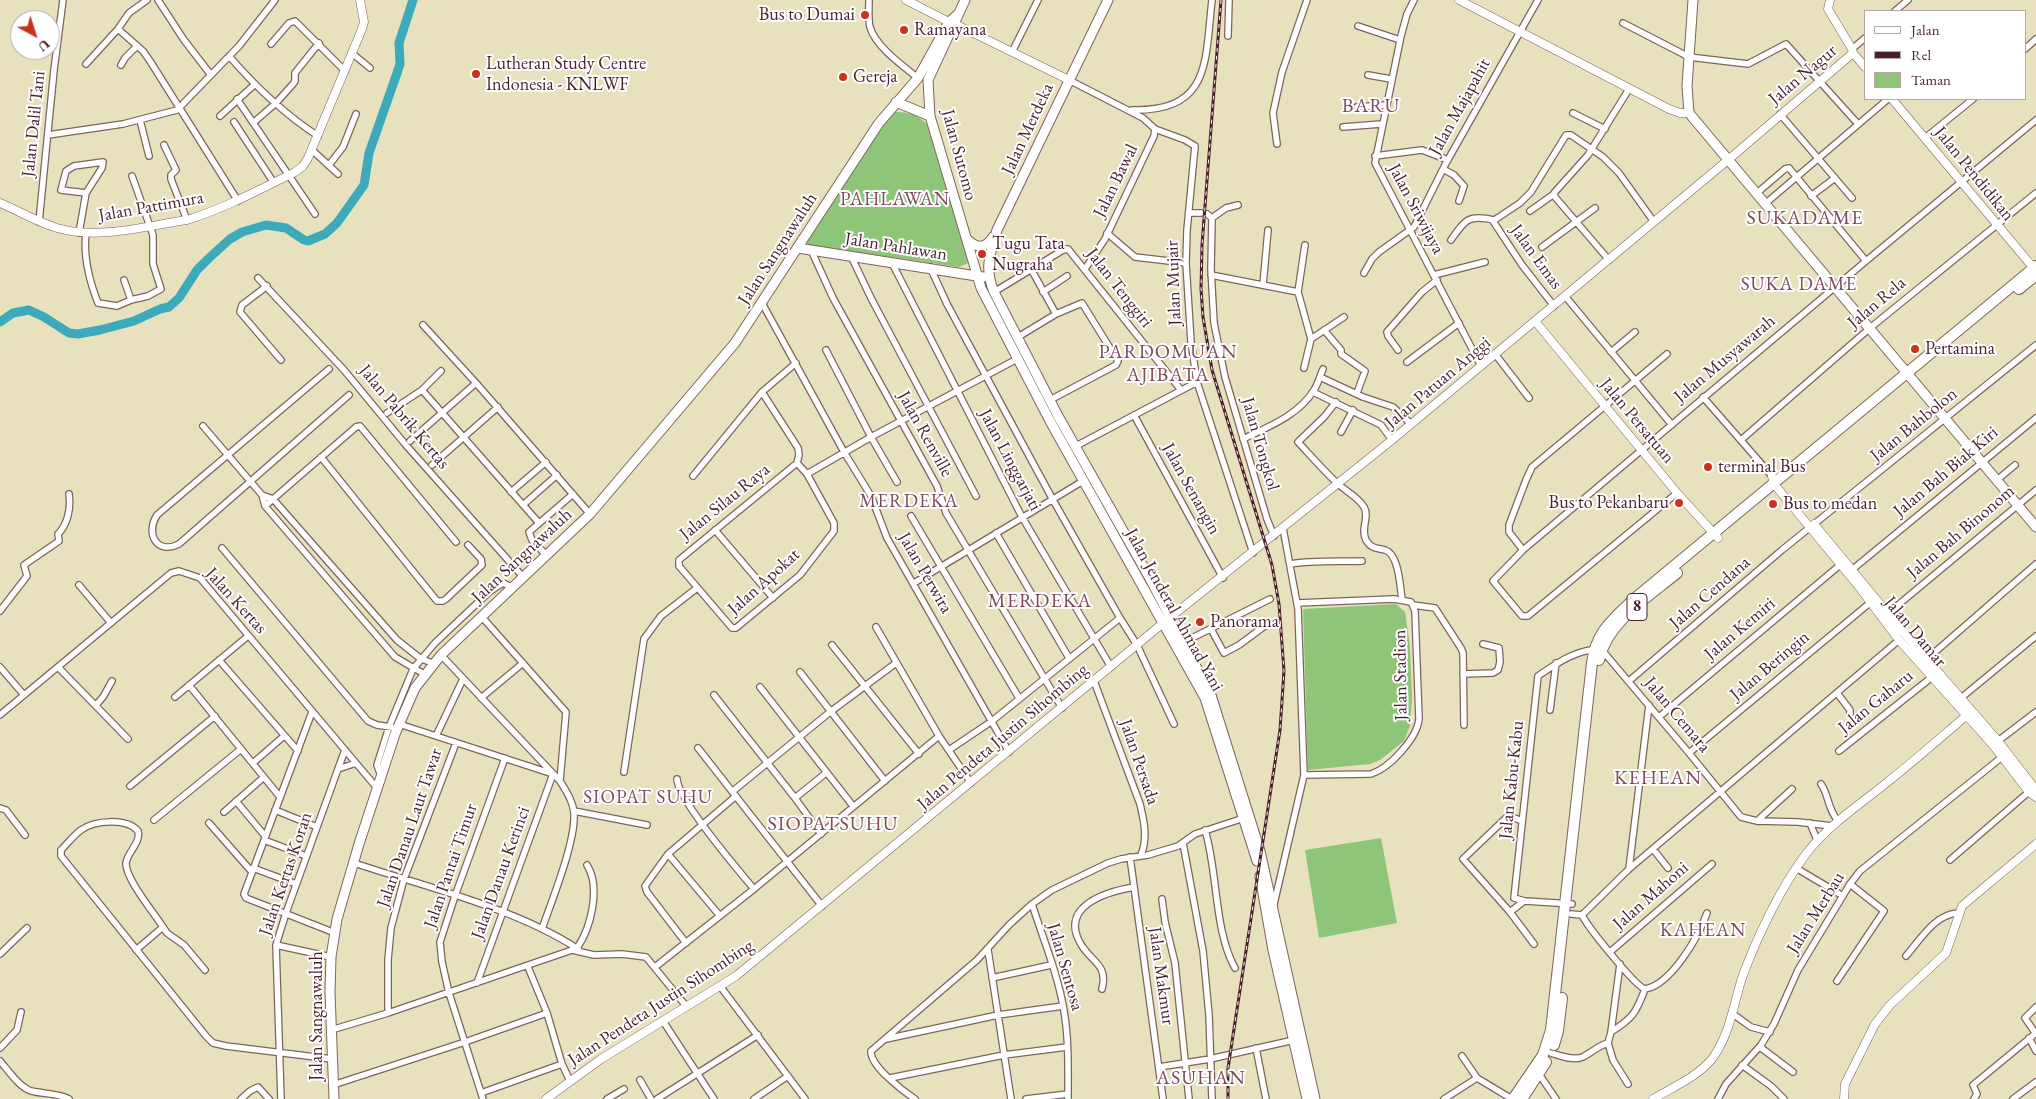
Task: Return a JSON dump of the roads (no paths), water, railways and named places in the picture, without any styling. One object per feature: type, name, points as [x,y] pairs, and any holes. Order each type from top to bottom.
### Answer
[{"type":"highway","name":"8","points":[[1522,1099],[1551,1053],[1558,1031],[1569,907],[1596,683],[1597,649],[1621,620],[1776,482],[2035,270]]},
{"type":"highway","name":"8","points":[[1513,1099],[1543,1055],[1548,1044],[1569,907]]},
{"type":"main road","name":"Jalan Sutomo","points":[[918,78],[965,0]]},
{"type":"main road","name":"Jalan Merdeka","points":[[988,276],[990,255],[997,230],[1108,0]]},
{"type":"main road","points":[[1693,0],[1687,86],[1689,113],[1836,286],[2036,527]]},
{"type":"main road","name":"Jalan Sutomo","points":[[952,23],[928,80],[930,116],[978,278]]},
{"type":"main road","name":"Jalan Sangnawaluh","points":[[334,1099],[331,1030],[331,957],[334,933],[395,726],[415,688],[440,655],[590,514],[735,343],[879,123],[918,78]]},
{"type":"main road","points":[[896,102],[930,116]]},
{"type":"main road","points":[[964,235],[971,243],[981,247],[986,245],[997,230]]},
{"type":"main road","name":"Jalan Pahlawan","points":[[798,248],[930,268],[978,278],[988,276]]},
{"type":"main road","name":"Jalan Jenderal Ahmad Yani","points":[[988,276],[994,292],[1050,400],[1054,419],[1076,446],[1184,642],[1212,708],[1260,852],[1273,908],[1307,1099]]},
{"type":"main road","name":"Jalan Jenderal Ahmad Yani","points":[[978,278],[984,296],[1016,356],[1054,419],[1085,485],[1162,624],[1212,708]]},
{"type":"main road","points":[[1016,356],[1024,348]]},
{"type":"main road","points":[[1085,485],[1097,484]]},
{"type":"main road","points":[[1123,553],[1132,548]]},
{"type":"main road","name":"Jalan Jenderal Ahmad Yani","points":[[1222,739],[1259,868],[1268,926],[1294,1040],[1314,1099]]},
{"type":"street","name":"Jalan Dalil Tani","points":[[39,222],[63,0]]},
{"type":"street","points":[[86,64],[118,29],[129,13],[147,0]]},
{"type":"street","points":[[158,0],[184,40],[211,75]]},
{"type":"street","points":[[48,135],[140,120],[172,113],[181,108],[229,56],[275,0]]},
{"type":"street","name":"Jalan Pattimura","points":[[0,203],[55,228],[82,233],[187,220],[238,201],[288,176],[303,166],[312,150],[353,54],[364,22],[360,0]]},
{"type":"street","points":[[869,0],[870,26],[873,35],[886,50],[918,78]]},
{"type":"street","points":[[906,0],[1069,80]]},
{"type":"street","points":[[1012,52],[1038,0]]},
{"type":"street","points":[[1129,110],[1148,111],[1177,103],[1188,95],[1199,81],[1205,66],[1212,0]]},
{"type":"street","points":[[1228,36],[1229,0]]},
{"type":"street","points":[[1277,144],[1273,113],[1282,72],[1307,0]]},
{"type":"street","name":"Jalan Sriwijaya","points":[[1414,0],[1407,14],[1385,105],[1375,156],[1376,166],[1481,366]]},
{"type":"street","points":[[1459,0],[1472,3],[1520,32],[1669,109],[1680,113],[1689,113]]},
{"type":"street","name":"Jalan Majapahit","points":[[1411,230],[1538,0]]},
{"type":"street","name":"Jalan Nagur","points":[[1728,160],[1852,51],[1828,9],[1830,0]]},
{"type":"street","points":[[1896,10],[1908,0]]},
{"type":"street","points":[[270,44],[289,23],[295,21],[345,71]]},
{"type":"street","points":[[1623,23],[1689,57],[1748,64],[1786,44],[1858,124]]},
{"type":"street","points":[[1358,26],[1400,40]]},
{"type":"street","points":[[118,29],[150,61],[238,201]]},
{"type":"street","points":[[1864,39],[1852,51],[1864,66]]},
{"type":"street","points":[[2026,48],[2036,39]]},
{"type":"street","points":[[253,123],[276,103],[295,82],[295,73],[318,43]]},
{"type":"street","points":[[121,65],[136,46]]},
{"type":"street","points":[[353,54],[370,68]]},
{"type":"street","points":[[229,56],[254,85],[291,118],[318,136]]},
{"type":"street","points":[[1368,76],[1391,79]]},
{"type":"street","name":"Jalan Mujair","points":[[1069,80],[1129,110],[1143,118],[1155,129],[1185,140],[1195,146],[1186,263],[1197,382],[1253,554]]},
{"type":"street","points":[[220,116],[254,85]]},
{"type":"street","points":[[1530,211],[1554,194],[1592,150],[1629,88]]},
{"type":"street","points":[[237,100],[316,214]]},
{"type":"street","points":[[1766,203],[1887,100]]},
{"type":"street","name":"Jalan Pendidikan","points":[[1893,100],[2035,270]]},
{"type":"street","points":[[1925,138],[1972,100]]},
{"type":"street","points":[[1358,107],[1385,105]]},
{"type":"street","points":[[1573,113],[1605,129]]},
{"type":"street","points":[[329,165],[343,147],[356,114]]},
{"type":"street","points":[[1780,114],[1852,198]]},
{"type":"street","points":[[140,120],[148,156]]},
{"type":"street","name":"Jalan Musyawarah","points":[[1677,493],[1528,616],[1522,616],[1493,581],[1523,550],[2036,120]]},
{"type":"street","points":[[234,122],[274,183]]},
{"type":"street","points":[[1343,127],[1381,124]]},
{"type":"street","name":"Jalan Bawal","points":[[1086,270],[1108,233],[1154,136],[1155,129]]},
{"type":"street","name":"Jalan Emas","points":[[1554,306],[1522,265],[1494,224],[1494,220],[1520,203],[1531,192],[1566,135],[1571,135],[1592,150]]},
{"type":"street","points":[[164,145],[176,170],[172,174],[171,179],[187,220]]},
{"type":"street","points":[[312,150],[338,174]]},
{"type":"street","points":[[1375,156],[1422,150],[1448,160]]},
{"type":"street","points":[[1592,150],[1619,173],[1654,222]]},
{"type":"street","name":"Jalan Patuan Anggi","points":[[1162,624],[1253,554],[1728,160]]},
{"type":"street","points":[[86,194],[62,190],[66,171],[74,166],[103,162],[102,168],[86,194],[82,233],[90,279],[98,303],[117,306],[148,296],[161,289],[153,264],[153,234],[132,176]]},
{"type":"street","points":[[1443,169],[1454,175],[1464,186],[1458,201]]},
{"type":"street","points":[[1757,193],[1785,169],[1791,169],[1866,261]]},
{"type":"street","points":[[1812,196],[1835,178]]},
{"type":"street","name":"Jalan Rela","points":[[1741,440],[1870,328],[2036,193]]},
{"type":"street","points":[[1554,194],[1609,260]]},
{"type":"street","points":[[1189,213],[1207,215],[1238,206]]},
{"type":"street","points":[[1542,247],[1594,208]]},
{"type":"street","name":"Jalan Tongkol","points":[[1207,215],[1214,322],[1225,377],[1267,519],[1274,536]]},
{"type":"street","points":[[1451,240],[1468,219],[1485,218],[1494,220]]},
{"type":"street","points":[[1263,285],[1268,230]]},
{"type":"street","points":[[1364,273],[1372,259],[1379,252],[1411,230]]},
{"type":"street","points":[[1108,233],[1135,257],[1186,263]]},
{"type":"street","points":[[1304,368],[1311,339],[1298,292],[1305,245]]},
{"type":"street","name":"Jalan Tenggiri","points":[[994,292],[1066,249],[1070,250],[1181,390]]},
{"type":"street","name":"Jalan Renville","points":[[811,250],[833,298],[937,486],[946,513],[1062,708]]},
{"type":"street","points":[[851,256],[871,298],[976,496]]},
{"type":"street","name":"Jalan Linggarjati","points":[[892,262],[1022,518],[1111,667]]},
{"type":"street","points":[[1398,350],[1387,333],[1422,292],[1436,278],[1484,262]]},
{"type":"street","points":[[930,268],[1053,500],[1120,618],[1138,645],[1174,724]]},
{"type":"street","points":[[1031,269],[1056,314]]},
{"type":"street","points":[[1211,275],[1298,292]]},
{"type":"street","points":[[1043,292],[1068,276]]},
{"type":"street","name":"Jalan Pabrik Kertas","points":[[258,278],[344,370],[405,444],[524,578]]},
{"type":"street","points":[[124,280],[131,300]]},
{"type":"street","points":[[267,286],[242,306],[240,312],[281,360]]},
{"type":"street","points":[[1565,296],[1672,424]]},
{"type":"street","name":"Jalan Perwira","points":[[762,302],[844,452],[871,496],[887,538],[1009,752]]},
{"type":"street","points":[[1018,336],[1056,314],[1080,303],[1084,304],[1118,362],[1050,400]]},
{"type":"street","points":[[1311,339],[1344,317]]},
{"type":"street","name":"Jalan Persatuan","points":[[1535,321],[1677,493],[1716,536]]},
{"type":"street","points":[[1407,362],[1459,323]]},
{"type":"street","points":[[423,325],[498,407],[590,514]]},
{"type":"street","points":[[1324,330],[1341,350],[1341,354],[1366,372],[1356,394]]},
{"type":"street","points":[[1611,352],[1635,332]]},
{"type":"street","name":"Jalan Bahbolon","points":[[1813,527],[2036,345]]},
{"type":"street","points":[[826,350],[871,436],[898,482]]},
{"type":"street","points":[[1495,354],[1529,398]]},
{"type":"street","points":[[1523,550],[1509,532],[1509,525],[1532,467],[1667,354]]},
{"type":"street","points":[[807,474],[871,436],[986,376],[1016,356]]},
{"type":"street","points":[[693,476],[762,392],[796,363]]},
{"type":"street","points":[[1243,439],[1280,421],[1300,406],[1313,392],[1323,369]]},
{"type":"street","points":[[329,370],[226,453],[157,515],[153,522],[152,536],[166,548],[172,548],[179,544],[348,395]]},
{"type":"street","points":[[387,412],[422,390],[441,371]]},
{"type":"street","points":[[1320,377],[1356,394],[1394,408],[1411,424]]},
{"type":"street","points":[[1076,446],[1197,382]]},
{"type":"street","points":[[410,441],[476,383]]},
{"type":"street","points":[[422,390],[539,523]]},
{"type":"street","points":[[762,392],[798,448],[799,455],[796,463]]},
{"type":"street","points":[[1313,392],[1381,425],[1392,440]]},
{"type":"street","points":[[1703,398],[1776,482]]},
{"type":"street","points":[[1297,603],[1402,599],[1399,573],[1391,554],[1386,550],[1376,550],[1367,542],[1364,534],[1364,524],[1367,513],[1364,505],[1338,484],[1298,442],[1324,417],[1336,402]]},
{"type":"street","points":[[432,465],[498,407]]},
{"type":"street","points":[[1341,432],[1353,410]]},
{"type":"street","name":"Jalan Senangin","points":[[1134,415],[1222,578]]},
{"type":"street","name":"Jalan Bah Biak Kiri","points":[[1853,569],[2036,418]]},
{"type":"street","points":[[203,426],[262,495],[272,499],[397,640],[420,659],[433,663]]},
{"type":"street","points":[[264,506],[356,427],[360,426],[456,542]]},
{"type":"street","points":[[321,457],[437,601],[446,599],[482,565],[481,559],[468,545]]},
{"type":"street","points":[[511,492],[546,462]]},
{"type":"street","name":"Jalan Silau Raya","points":[[728,625],[679,566],[678,560],[796,463],[807,474]]},
{"type":"street","points":[[1997,480],[2015,465]]},
{"type":"street","name":"Jalan Apokat","points":[[728,625],[736,628],[808,567],[835,527],[807,474]]},
{"type":"street","points":[[523,505],[557,475]]},
{"type":"street","name":"Jalan Damar","points":[[1776,482],[1813,527],[1840,565],[1862,586],[1998,741],[2033,789],[2036,797]]},
{"type":"street","points":[[914,583],[1053,500],[1085,485]]},
{"type":"street","name":"Jalan Bah Binonom","points":[[1886,615],[2036,490]]},
{"type":"street","points":[[0,611],[27,576],[24,565],[58,537],[63,530],[68,513],[69,494]]},
{"type":"street","points":[[547,556],[529,536],[529,532],[573,494]]},
{"type":"street","points":[[262,495],[264,506],[395,657],[424,674]]},
{"type":"street","points":[[911,516],[1019,698]]},
{"type":"street","name":"Jalan Damar","points":[[1813,527],[1853,569],[1870,602],[1886,615],[1899,640],[2002,757],[2033,789]]},
{"type":"street","name":"Jalan Cendana","points":[[1629,682],[1782,550],[1813,527]]},
{"type":"street","points":[[1273,908],[1304,775],[1297,603],[1284,528]]},
{"type":"street","points":[[715,530],[773,598]]},
{"type":"street","points":[[996,533],[1069,658]]},
{"type":"street","points":[[222,548],[372,724],[395,726],[436,736],[553,774]]},
{"type":"street","points":[[1291,564],[1311,561],[1323,563],[1362,561]]},
{"type":"street","points":[[1927,659],[2036,564]]},
{"type":"street","name":"Jalan Kemiri","points":[[1659,717],[1840,565]]},
{"type":"street","name":"Jalan Kertas","points":[[0,715],[171,574],[179,571],[200,578],[377,788]]},
{"type":"street","points":[[333,585],[342,577]]},
{"type":"street","points":[[395,726],[413,669],[420,659],[458,621],[500,584],[506,583],[513,588]]},
{"type":"street","points":[[79,585],[112,623]]},
{"type":"street","points":[[624,772],[641,648],[644,639],[661,616],[697,588]]},
{"type":"street","points":[[1184,642],[1270,599]]},
{"type":"street","name":"Jalan Stadion","points":[[1304,775],[1376,772],[1385,767],[1411,739],[1418,726],[1419,719],[1413,605],[1402,599]]},
{"type":"street","name":"Jalan Beringin","points":[[1689,753],[1870,602]]},
{"type":"street","points":[[1413,605],[1431,607],[1438,611],[1461,648],[1464,725]]},
{"type":"street","points":[[482,617],[566,712],[560,781]]},
{"type":"street","points":[[949,750],[992,721],[1120,618]]},
{"type":"street","name":"Jalan Pendeta Justin Sihombing","points":[[546,1099],[601,1059],[736,976],[1162,624]]},
{"type":"street","points":[[1211,629],[1224,653],[1239,645],[1266,625]]},
{"type":"street","points":[[876,627],[939,736],[971,783]]},
{"type":"street","points":[[175,697],[248,636]]},
{"type":"street","points":[[1962,698],[2036,636]]},
{"type":"street","points":[[1582,915],[1629,869],[1899,640]]},
{"type":"street","points":[[1463,674],[1493,673],[1498,670],[1500,662],[1499,648],[1483,644]]},
{"type":"street","points":[[832,646],[919,754]]},
{"type":"street","name":"Jalan Cemara","points":[[1597,649],[1649,705],[1747,823],[1757,821],[1835,824]]},
{"type":"street","name":"Jalan Kabu-Kabu","points":[[1524,901],[1514,898],[1538,676],[1562,659],[1597,649]]},
{"type":"street","points":[[440,655],[560,781],[570,798],[574,811],[574,824],[542,929]]},
{"type":"street","points":[[219,660],[298,751]]},
{"type":"street","points":[[686,943],[645,888],[668,854],[768,764],[830,712],[896,662]]},
{"type":"street","points":[[481,698],[523,663]]},
{"type":"street","points":[[1550,710],[1556,663]]},
{"type":"street","points":[[0,667],[24,695]]},
{"type":"street","points":[[58,667],[128,738]]},
{"type":"street","points":[[800,672],[885,781]]},
{"type":"street","name":"Jalan Gaharu","points":[[1839,751],[1932,677]]},
{"type":"street","points":[[436,736],[463,679]]},
{"type":"street","points":[[96,705],[103,698],[112,681]]},
{"type":"street","name":"Jalan Persada","points":[[1094,681],[1140,804],[1144,820],[1145,844],[1141,855]]},
{"type":"street","points":[[189,685],[280,796]]},
{"type":"street","points":[[760,687],[853,806]]},
{"type":"street","points":[[1837,693],[1851,711],[1850,714]]},
{"type":"street","points":[[714,695],[821,834]]},
{"type":"street","points":[[1629,869],[1649,705]]},
{"type":"street","points":[[312,712],[244,892],[245,896],[334,933]]},
{"type":"street","points":[[1998,741],[2036,712]]},
{"type":"street","points":[[130,786],[215,716]]},
{"type":"street","points":[[1653,1099],[1699,1072],[1711,1059],[1728,1031],[1743,974],[1768,918],[1788,879],[1817,840],[1966,716]]},
{"type":"street","points":[[253,763],[284,736]]},
{"type":"street","points":[[655,967],[754,889],[939,736]]},
{"type":"street","name":"Jalan Danau Laut Tawar","points":[[388,1013],[388,960],[391,928],[404,879],[456,743]]},
{"type":"street","points":[[698,748],[822,906]]},
{"type":"street","points":[[154,820],[241,749]]},
{"type":"street","name":"Jalan Kertas Koran","points":[[282,1099],[276,945],[345,750]]},
{"type":"street","name":"Jalan Merbau","points":[[1718,1099],[1726,1084],[1770,1032],[1798,970],[1850,884],[1860,871],[2002,757]]},
{"type":"street","name":"Jalan Pantai Timur","points":[[482,1096],[449,993],[442,962],[440,942],[504,758]]},
{"type":"street","points":[[338,769],[356,763]]},
{"type":"street","points":[[795,798],[826,773]]},
{"type":"street","name":"Jalan Danau Kerinci","points":[[477,983],[553,774]]},
{"type":"street","points":[[224,812],[264,776]]},
{"type":"street","points":[[677,779],[681,792],[702,823],[754,889]]},
{"type":"street","points":[[1821,784],[1835,824]]},
{"type":"street","points":[[1757,821],[1792,789]]},
{"type":"street","points":[[1950,860],[2033,789]]},
{"type":"street","points":[[236,800],[265,838],[306,856]]},
{"type":"street","points":[[0,808],[6,810],[25,835]]},
{"type":"street","points":[[275,810],[317,828]]},
{"type":"street","points":[[574,811],[646,825]]},
{"type":"street","points":[[1522,821],[1512,816],[1506,818],[1463,859],[1510,912],[1534,944]]},
{"type":"street","points":[[915,1099],[874,1063],[871,1057],[874,1048],[988,950],[1009,925],[1032,904],[1052,890],[1098,867],[1183,844],[1190,837],[1206,830],[1244,818]]},
{"type":"street","points":[[205,970],[184,945],[167,933],[130,878],[126,869],[130,851],[138,841],[138,831],[127,823],[101,823],[81,830],[61,850],[61,856],[213,1043],[280,1054],[332,1059]]},
{"type":"street","points":[[209,823],[253,870],[296,884]]},
{"type":"street","points":[[1810,824],[1817,840]]},
{"type":"street","points":[[1206,830],[1211,847],[1222,930],[1229,958],[1235,968]]},
{"type":"street","points":[[1183,844],[1203,951],[1212,1099]]},
{"type":"street","points":[[1844,1099],[1845,1084],[1875,1024],[1890,1006],[1946,953],[1958,913],[1962,906],[2036,844]]},
{"type":"street","points":[[1653,849],[1668,868]]},
{"type":"street","points":[[668,854],[720,916]]},
{"type":"street","name":"Jalan Makmur","points":[[1130,857],[1164,1099]]},
{"type":"street","points":[[354,863],[503,912],[594,955],[642,956],[648,959],[686,1006]]},
{"type":"street","name":"Jalan Mahoni","points":[[1610,952],[1712,864]]},
{"type":"street","points":[[578,949],[586,935],[592,912],[592,882],[587,865]]},
{"type":"street","points":[[1796,868],[1843,896]]},
{"type":"street","points":[[1837,981],[1884,911],[1850,884]]},
{"type":"street","points":[[1102,989],[1104,980],[1102,970],[1083,946],[1076,933],[1077,919],[1084,906],[1092,900],[1117,890],[1134,887]]},
{"type":"street","points":[[1162,899],[1165,922],[1175,964],[1189,1099]]},
{"type":"street","points":[[1510,912],[1524,901],[1569,907],[1582,915],[1620,964],[1640,987],[1645,989],[1658,984],[1679,963],[1708,913]]},
{"type":"street","name":"Jalan Sentosa","points":[[1032,904],[1063,1006],[1067,1047],[1068,1097]]},
{"type":"street","points":[[1906,956],[1935,923],[1947,915],[1958,913]]},
{"type":"street","points":[[136,950],[163,927]]},
{"type":"street","points":[[0,954],[27,928]]},
{"type":"street","points":[[276,945],[331,957]]},
{"type":"street","points":[[331,1030],[449,993],[578,949]]},
{"type":"street","points":[[988,950],[1010,1099]]},
{"type":"street","points":[[1620,964],[1608,1043],[1613,1060],[1628,1084]]},
{"type":"street","points":[[992,978],[1051,965]]},
{"type":"street","points":[[528,966],[546,1012],[562,1064],[570,1081]]},
{"type":"street","points":[[720,986],[804,1099]]},
{"type":"street","points":[[1611,1032],[1626,1022],[1636,1012],[1645,989]]},
{"type":"street","points":[[884,1040],[998,1015],[1063,1006]]},
{"type":"street","points":[[1974,1099],[1977,1094],[1973,1085],[2036,1034],[2025,1018],[2036,1007]]},
{"type":"street","points":[[0,1048],[16,1030],[21,1012]]},
{"type":"street","points":[[333,1085],[465,1042],[546,1012]]},
{"type":"street","points":[[1733,1014],[1751,1028],[1770,1032]]},
{"type":"street","points":[[663,1020],[714,1099]]},
{"type":"street","points":[[657,1099],[698,1075],[758,1035]]},
{"type":"street","points":[[2029,1038],[2036,1051]]},
{"type":"street","points":[[1159,1067],[1210,1059],[1294,1040]]},
{"type":"street","points":[[1551,1053],[1581,1058],[1598,1046],[1608,1043]]},
{"type":"street","points":[[1760,1046],[1794,1072]]},
{"type":"street","points":[[890,1078],[1004,1055],[1067,1047]]},
{"type":"street","points":[[1256,1048],[1266,1099]]},
{"type":"street","points":[[1462,1056],[1477,1078],[1513,1099]]},
{"type":"street","points":[[0,1061],[25,1088],[70,1099]]},
{"type":"street","points":[[482,1096],[562,1064]]},
{"type":"street","points":[[1742,1065],[1771,1086],[1784,1099]]},
{"type":"street","points":[[1538,1074],[1556,1099]]},
{"type":"street","points":[[754,1099],[788,1076]]},
{"type":"street","points":[[1444,1099],[1477,1078]]},
{"type":"street","points":[[640,1080],[651,1099]]},
{"type":"street","points":[[2013,1099],[2036,1082]]},
{"type":"street","points":[[241,1099],[258,1087],[269,1099]]},
{"type":"street","points":[[607,1099],[624,1089]]},
{"type":"street","points":[[1026,1099],[1068,1097]]},
{"type":"waterway","points":[[0,322],[13,313],[29,310],[69,333],[78,334],[134,321],[169,307],[179,298],[197,270],[230,239],[242,232],[266,225],[286,228],[308,241],[325,234],[337,223],[364,185],[369,153],[400,64],[399,43],[413,0]]},
{"type":"railway","points":[[1221,0],[1202,245],[1201,289],[1203,317],[1212,370],[1272,565],[1279,604],[1284,671],[1280,730],[1228,1068],[1228,1099]]},
{"type":"place","name":"Bus to Dumai","points":[[865,15]]},
{"type":"place","name":"Ramayana","points":[[904,30]]},
{"type":"place","name":"Lutheran Study Centre Indonesia - KNLWF","points":[[476,74]]},
{"type":"place","name":"Gereja","points":[[843,77]]},
{"type":"place","name":"Tugu Tata Nugraha","points":[[982,254]]},
{"type":"place","name":"Pertamina","points":[[1915,349]]},
{"type":"place","name":"terminal Bus","points":[[1708,467]]},
{"type":"place","name":"Bus to Pekanbaru","points":[[1679,503]]},
{"type":"place","name":"Bus to medan","points":[[1773,504]]},
{"type":"place","name":"Panorama","points":[[1200,622]]},
{"type":"district","name":"BARU","points":[[1371,107]]},
{"type":"district","name":"PAHLAWAN","points":[[895,200]]},
{"type":"district","name":"SUKADAME","points":[[1805,219]]},
{"type":"district","name":"SUKA DAME","points":[[1799,285]]},
{"type":"district","name":"PARDOMUAN AJIBATA","points":[[1168,364]]},
{"type":"district","name":"MERDEKA","points":[[909,502]]},
{"type":"district","name":"MERDEKA","points":[[1040,602]]},
{"type":"district","name":"KEHEAN","points":[[1658,779]]},
{"type":"district","name":"SIOPAT SUHU","points":[[648,798]]},
{"type":"district","name":"SIOPATSUHU","points":[[833,825]]},
{"type":"district","name":"KAHEAN","points":[[1703,931]]},
{"type":"district","name":"ASUHAN","points":[[1201,1079]]}]
